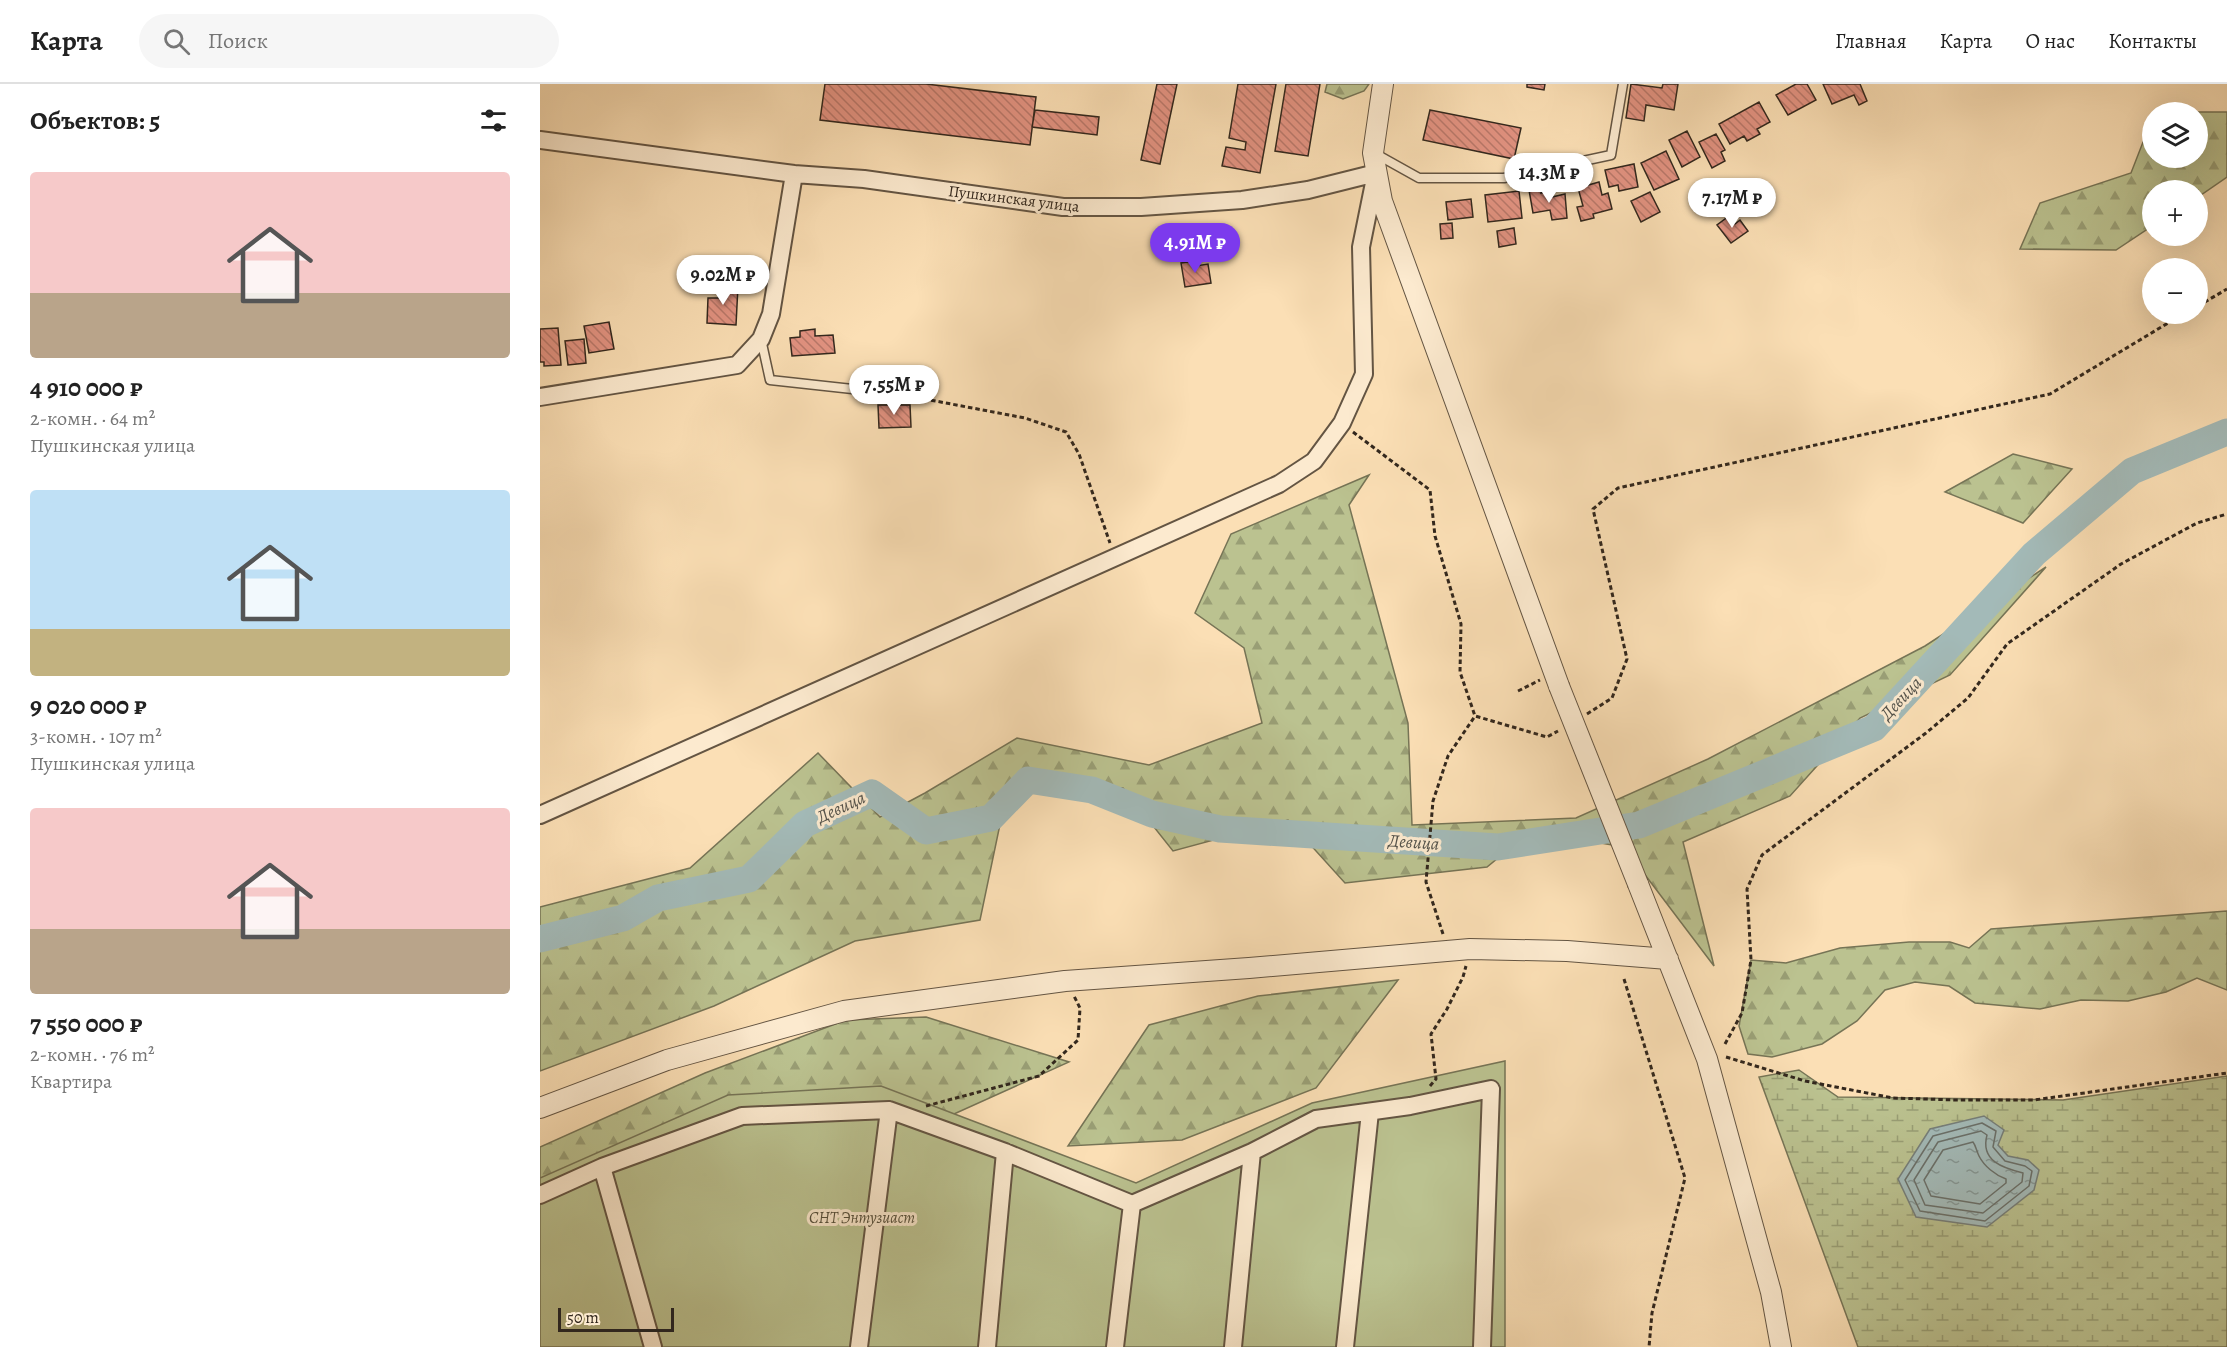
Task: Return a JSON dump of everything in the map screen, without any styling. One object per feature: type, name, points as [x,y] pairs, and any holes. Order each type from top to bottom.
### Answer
[{"type":"street","points":[[1383,84],[1373,153],[1382,201],[1551,682],[1638,884],[1707,1059],[1771,1292],[1781,1347]]},
{"type":"street","name":"Пушкинская улица","points":[[540,140],[794,174],[864,179],[1063,207],[1141,207],[1242,200],[1308,190],[1376,173]]},
{"type":"street","points":[[540,815],[1114,560],[1279,484],[1314,461],[1342,423],[1364,374],[1361,248],[1376,173]]},
{"type":"street","points":[[540,397],[737,364],[761,339],[771,314],[794,174]]},
{"type":"street","points":[[540,1108],[667,1060],[844,1011],[1065,981],[1470,949],[1567,951],[1668,958]]},
{"type":"street","points":[[540,1195],[602,1167],[742,1116],[889,1110],[1005,1152],[1131,1204],[1252,1152],[1316,1119],[1410,1106],[1491,1089],[1482,1347]]},
{"type":"street","points":[[859,1347],[889,1110]]},
{"type":"street","points":[[1345,1347],[1370,1112]]},
{"type":"street","points":[[987,1347],[1005,1152]]},
{"type":"street","points":[[1233,1347],[1252,1152]]},
{"type":"street","points":[[602,1167],[652,1347]]},
{"type":"street","points":[[1115,1347],[1131,1204]]},
{"type":"lane","points":[[1373,153],[1419,178],[1504,178],[1611,155],[1623,84]]},
{"type":"lane","points":[[761,339],[770,380],[898,394]]},
{"type":"path","points":[[2208,300],[2227,289]]},
{"type":"path","points":[[1618,488],[2050,394],[2166,324]]},
{"type":"path","points":[[898,394],[1025,418],[1066,432],[1079,454],[1092,486],[1114,560]]},
{"type":"path","points":[[1342,423],[1430,490],[1435,536]]},
{"type":"path","points":[[1725,1044],[1742,1013],[1751,960],[1747,889],[1762,855],[1926,733],[1968,698],[2007,644],[2121,564],[2198,523],[2227,514]]},
{"type":"path","points":[[1518,692],[1551,682]]},
{"type":"path","points":[[1443,936],[1426,882],[1433,801],[1448,756],[1475,716]]},
{"type":"path","points":[[1410,1106],[1436,1079],[1431,1034],[1463,977],[1470,949]]},
{"type":"path","points":[[1624,979],[1685,1178],[1652,1313],[1649,1347]]},
{"type":"path","points":[[916,1109],[1040,1076],[1078,1040],[1080,1008],[1065,981]]},
{"type":"path","points":[[1726,1058],[1805,1081],[1871,1094],[1893,1098],[1957,1100],[2034,1100],[2227,1073]]},
{"type":"green space","points":[[1327,84],[1369,84],[1364,91],[1343,99],[1325,92]]},
{"type":"green space","points":[[2208,112],[2227,112],[2227,177],[2208,190],[2208,180],[2142,180],[2142,233],[2116,250],[2020,249],[2040,203],[2131,173],[2142,145],[2142,168],[2208,168]]},
{"type":"green space","points":[[2013,454],[2072,469],[2023,523],[1945,492]]},
{"type":"green space","points":[[1369,475],[1349,505],[1408,723],[1412,825],[1576,818],[1708,759],[1925,646],[2046,567],[1950,675],[1860,718],[1790,796],[1683,842],[1714,966],[1624,847],[1531,831],[1487,867],[1345,883],[1288,820],[1173,851],[1123,788],[1008,786],[980,920],[855,941],[714,1006],[540,1071],[540,907],[690,868],[818,753],[880,817],[1017,738],[1149,765],[1262,723],[1244,648],[1195,613],[1231,534]]},
{"type":"green space","points":[[2227,911],[2227,990],[2197,978],[2166,992],[2128,1001],[2081,1000],[2040,1009],[1975,1003],[1949,986],[1915,982],[1885,990],[1857,1021],[1822,1044],[1772,1057],[1748,1054],[1739,1026],[1751,960],[1786,963],[1840,948],[1909,942],[1950,942],[1969,948],[1991,929]]},
{"type":"green space","points":[[1398,980],[1316,1088],[1182,1140],[1068,1146],[1149,1025],[1258,996]]},
{"type":"green space","points":[[926,1017],[1069,1062],[954,1114],[540,1178],[540,1147],[705,1073],[846,1020]]},
{"type":"green space","name":"СНТ Энтузиаст","points":[[1505,1061],[1505,1347],[540,1347],[540,1178],[728,1095],[881,1086],[1136,1183],[1312,1103]]},
{"type":"green space","points":[[1799,1070],[1838,1097],[2063,1100],[2227,1076],[2227,1347],[1858,1347],[1759,1077]]},
{"type":"water","points":[[1984,1116],[2004,1130],[1998,1145],[2008,1156],[2028,1160],[2039,1170],[2034,1190],[1987,1227],[1916,1217],[1898,1179],[1930,1129]]},
{"type":"building","points":[[825,84],[926,84],[1036,97],[1030,145],[820,120]]},
{"type":"building","points":[[1157,84],[1177,84],[1160,164],[1141,160]]},
{"type":"building","points":[[1238,84],[1276,84],[1260,173],[1222,166],[1226,147],[1245,150],[1246,142],[1229,138]]},
{"type":"building","points":[[1286,84],[1320,84],[1308,156],[1275,151]]},
{"type":"building","points":[[1527,84],[1545,84],[1544,90],[1527,87]]},
{"type":"building","points":[[1631,84],[1662,88],[1663,84],[1678,84],[1674,110],[1646,105],[1644,121],[1626,118]]},
{"type":"building","points":[[1796,84],[1807,84],[1816,100],[1788,115],[1776,95]]},
{"type":"building","points":[[1823,84],[1860,84],[1867,101],[1859,105],[1854,95],[1832,104]]},
{"type":"building","points":[[1759,102],[1770,122],[1757,129],[1760,134],[1747,141],[1744,136],[1730,144],[1719,124]]},
{"type":"building","points":[[1035,110],[1099,117],[1097,135],[1032,127]]},
{"type":"building","points":[[1430,110],[1521,128],[1514,159],[1423,140]]},
{"type":"building","points":[[1687,131],[1700,157],[1682,167],[1669,140]]},
{"type":"building","points":[[1716,134],[1725,150],[1721,152],[1725,161],[1712,168],[1699,142]]},
{"type":"building","points":[[1666,151],[1679,179],[1654,190],[1641,163]]},
{"type":"building","points":[[1634,164],[1638,187],[1619,191],[1618,185],[1609,187],[1605,170]]},
{"type":"building","points":[[1599,182],[1602,195],[1608,193],[1612,209],[1593,214],[1594,218],[1581,221],[1577,207],[1583,206],[1578,188]]},
{"type":"building","points":[[1541,188],[1541,193],[1551,191],[1552,197],[1565,194],[1567,218],[1552,220],[1550,210],[1533,213],[1529,190]]},
{"type":"building","points":[[1519,191],[1522,218],[1488,222],[1485,195]]},
{"type":"building","points":[[1650,192],[1660,212],[1641,222],[1631,201]]},
{"type":"building","points":[[1471,199],[1473,217],[1448,220],[1446,202]]},
{"type":"building","points":[[1729,216],[1735,224],[1740,220],[1748,231],[1731,243],[1717,225]]},
{"type":"building","points":[[1452,223],[1453,238],[1441,239],[1440,224]]},
{"type":"building","points":[[1514,228],[1516,244],[1499,247],[1497,231]]},
{"type":"building","points":[[1195,261],[1196,266],[1208,264],[1211,283],[1185,287],[1181,263]]},
{"type":"building","points":[[713,285],[738,286],[736,325],[707,323],[708,298],[719,298],[719,293],[713,292]]},
{"type":"building","points":[[609,322],[614,349],[589,353],[584,326]]},
{"type":"building","points":[[558,328],[561,365],[544,366],[544,362],[540,362],[540,329]]},
{"type":"building","points":[[815,329],[815,336],[833,335],[835,353],[792,356],[790,338],[800,337],[800,331]]},
{"type":"building","points":[[584,339],[586,363],[568,365],[565,341]]},
{"type":"building","points":[[878,405],[910,405],[911,427],[879,428]]},
{"type":"waterway","name":"Девица","points":[[540,939],[623,918],[658,898],[749,879],[805,824],[872,793],[926,831],[991,818],[1028,780],[1092,790],[1152,814],[1220,829],[1498,847],[1639,825],[1874,728],[2034,554],[2132,471],[2227,432]]}]
